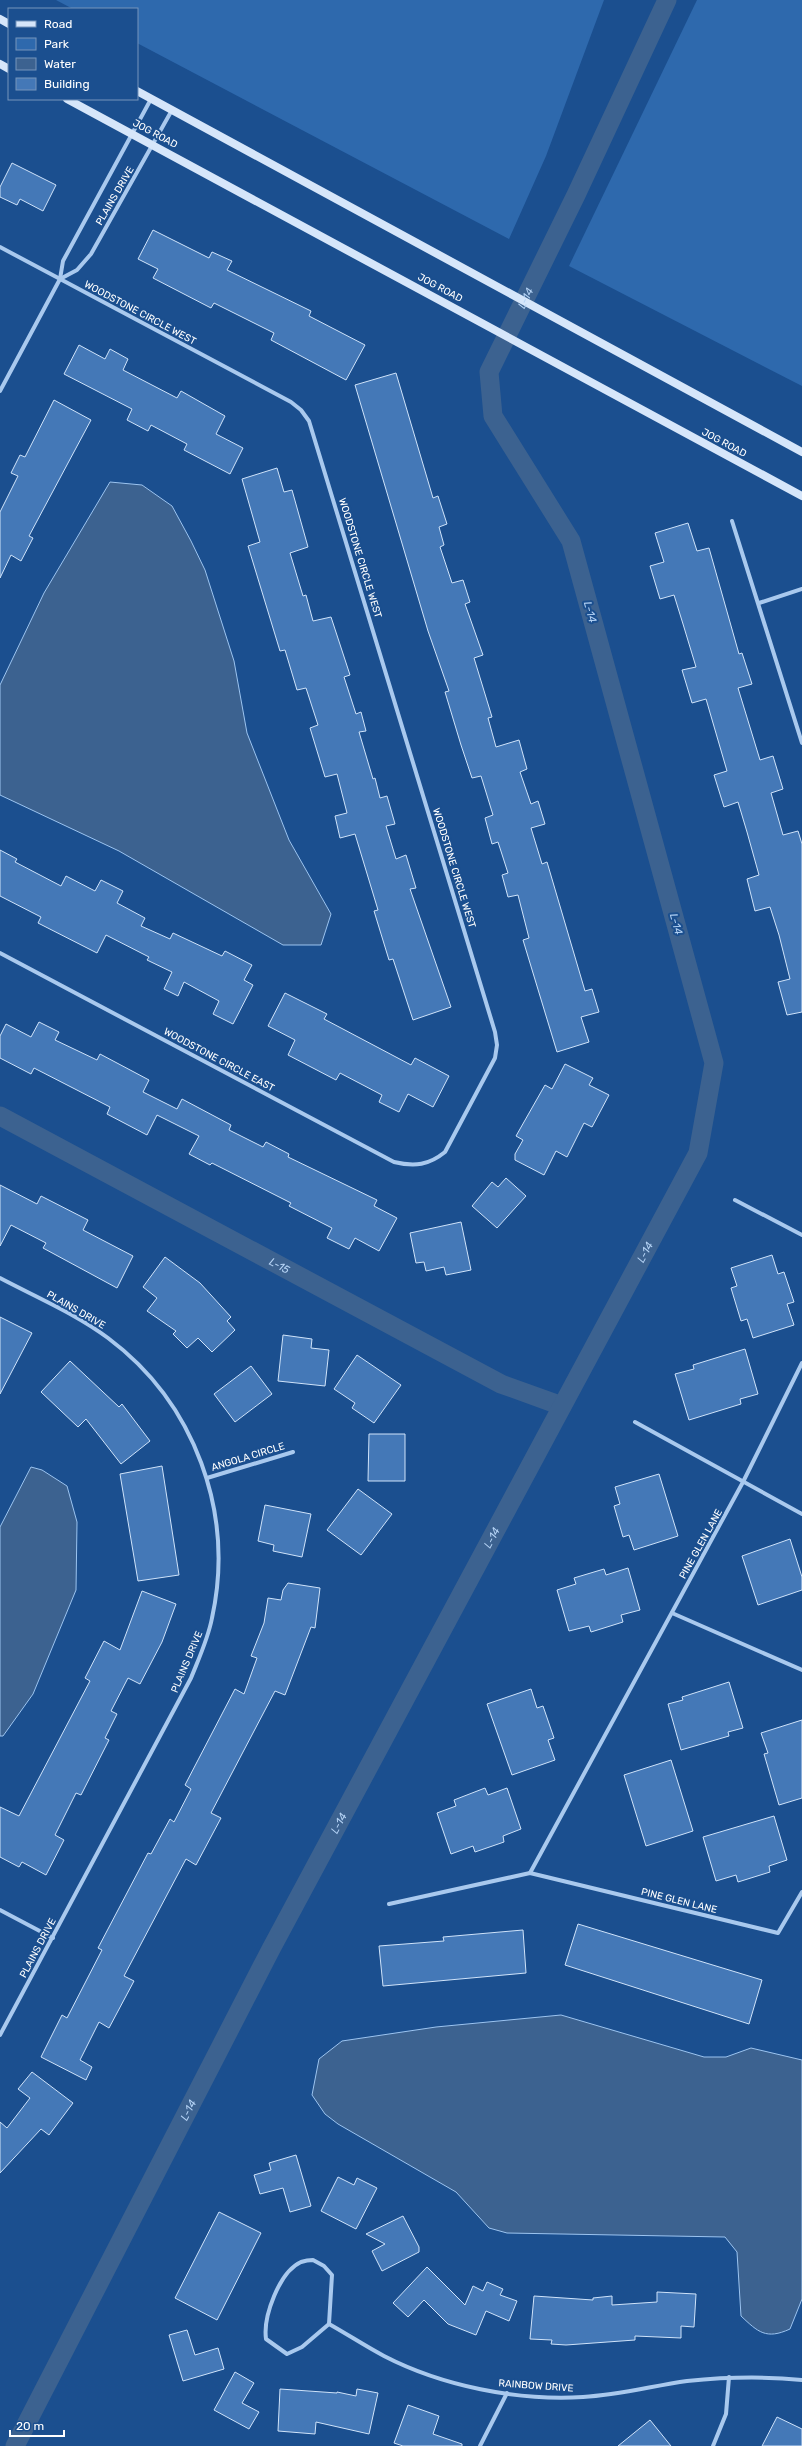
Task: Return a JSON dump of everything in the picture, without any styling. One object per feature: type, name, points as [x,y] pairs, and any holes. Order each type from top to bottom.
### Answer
[{"type":"main road","points":[[138,92],[802,452]]},
{"type":"main road","name":"JOG ROAD","points":[[69,100],[802,496]]},
{"type":"street","name":"PLAINS DRIVE","points":[[0,391],[60,279],[63,261],[151,98]]},
{"type":"street","name":"PLAINS DRIVE","points":[[60,279],[77,270],[91,254],[154,145],[172,110]]},
{"type":"street","name":"WOODSTONE CIRCLE WEST","points":[[0,247],[291,402],[301,410],[309,421],[497,1041],[496,1058],[453,1142],[445,1152],[435,1160]]},
{"type":"street","points":[[732,521],[759,602],[802,743]]},
{"type":"street","points":[[759,602],[802,589]]},
{"type":"street","name":"WOODSTONE CIRCLE EAST","points":[[0,953],[394,1162],[415,1165],[435,1160]]},
{"type":"street","points":[[735,1200],[802,1235]]},
{"type":"street","name":"PLAINS DRIVE","points":[[0,1278],[88,1324],[138,1363],[163,1392],[184,1424],[207,1478],[214,1505],[219,1543],[218,1581],[206,1643],[191,1678],[0,2035]]},
{"type":"street","name":"PINE GLEN LANE","points":[[530,1874],[743,1482],[802,1364]]},
{"type":"street","points":[[635,1422],[802,1514]]},
{"type":"street","name":"ANGOLA CIRCLE","points":[[207,1478],[293,1452]]},
{"type":"street","points":[[672,1613],[802,1670]]},
{"type":"street","name":"PINE GLEN LANE","points":[[390,1904],[530,1874],[778,1933],[802,1892]]},
{"type":"street","points":[[0,1910],[53,1938]]},
{"type":"street","points":[[313,2260],[324,2266],[332,2275],[329,2324],[302,2347],[287,2354],[266,2339],[264,2326],[276,2291],[291,2269],[301,2262],[313,2260]]},
{"type":"street","name":"RAINBOW DRIVE","points":[[329,2324],[385,2356],[428,2374],[473,2387],[507,2393],[582,2397],[628,2392],[686,2381],[729,2377],[763,2376],[802,2380]]},
{"type":"street","points":[[713,2446],[726,2414],[729,2377]]},
{"type":"street","points":[[480,2446],[507,2393]]},
{"type":"green space","points":[[56,0],[604,0],[546,156],[509,239],[138,44],[138,8],[71,8]]},
{"type":"green space","points":[[697,0],[802,0],[802,386],[569,266]]},
{"type":"water","points":[[110,482],[142,485],[172,506],[205,570],[234,661],[247,733],[289,840],[331,914],[321,945],[283,945],[119,851],[0,795],[0,685],[44,593]]},
{"type":"water","points":[[31,1467],[42,1470],[67,1486],[77,1522],[76,1590],[33,1694],[3,1736],[0,1736],[0,1527]]},
{"type":"water","points":[[561,2015],[704,2057],[726,2057],[751,2048],[802,2060],[802,2299],[790,2329],[775,2334],[763,2333],[741,2316],[737,2252],[725,2237],[507,2233],[489,2228],[456,2192],[338,2124],[325,2114],[312,2095],[319,2059],[342,2041],[436,2027]]},
{"type":"building","points":[[12,163],[56,185],[43,211],[20,199],[17,205],[0,197],[0,187]]},
{"type":"building","points":[[153,230],[209,258],[212,252],[232,261],[227,270],[311,311],[309,316],[365,345],[346,380],[271,340],[274,333],[214,303],[211,308],[153,278],[158,269],[138,259]]},
{"type":"building","points":[[79,345],[105,359],[110,349],[128,359],[123,370],[177,398],[181,391],[225,416],[216,434],[243,448],[230,474],[184,450],[187,444],[151,425],[148,431],[127,420],[132,409],[64,374]]},
{"type":"building","points":[[396,373],[433,498],[438,496],[447,524],[439,527],[444,545],[440,547],[452,583],[463,580],[470,602],[465,604],[483,655],[474,658],[492,717],[488,718],[496,747],[519,740],[527,769],[520,772],[531,804],[538,801],[545,824],[531,828],[542,864],[547,862],[585,991],[592,989],[599,1012],[581,1017],[589,1042],[557,1052],[523,940],[529,938],[518,895],[508,897],[502,875],[508,873],[498,842],[492,844],[485,818],[493,815],[481,776],[472,778],[461,745],[445,692],[449,691],[428,631],[355,385]]},
{"type":"building","points":[[54,400],[91,420],[29,536],[33,538],[21,561],[11,555],[0,578],[0,512],[18,476],[11,473],[20,455],[25,457]]},
{"type":"building","points":[[277,468],[284,492],[292,490],[308,547],[290,553],[303,596],[306,595],[313,621],[331,617],[350,675],[344,677],[356,714],[361,712],[366,731],[359,732],[373,779],[375,778],[380,798],[387,796],[395,824],[386,826],[396,859],[406,855],[416,888],[410,889],[451,1007],[413,1020],[393,959],[389,960],[374,911],[378,910],[355,834],[340,838],[335,816],[347,813],[337,774],[325,777],[310,728],[318,725],[306,688],[297,690],[285,650],[280,651],[248,546],[260,542],[242,479]]},
{"type":"building","points":[[688,523],[697,551],[709,548],[739,654],[742,653],[752,684],[738,688],[760,760],[773,756],[783,789],[771,793],[783,835],[798,831],[802,844],[802,1012],[787,1015],[778,982],[790,979],[779,935],[770,907],[755,911],[747,879],[759,875],[738,802],[724,807],[714,775],[727,771],[706,699],[692,703],[682,670],[696,667],[683,624],[674,595],[660,599],[650,566],[664,562],[655,533]]},
{"type":"building","points":[[0,850],[17,859],[15,862],[61,886],[66,876],[95,891],[101,880],[123,891],[117,903],[145,918],[141,926],[170,939],[173,933],[222,956],[225,951],[252,965],[244,980],[253,985],[233,1024],[213,1014],[219,1001],[184,982],[178,996],[164,989],[172,972],[147,960],[149,957],[106,935],[97,953],[38,923],[41,917],[0,896]]},
{"type":"building","points":[[285,993],[327,1014],[324,1019],[411,1065],[415,1058],[449,1076],[433,1107],[408,1094],[399,1112],[379,1102],[382,1095],[340,1073],[336,1080],[288,1055],[295,1040],[268,1026]]},
{"type":"building","points":[[39,1022],[59,1032],[55,1040],[97,1060],[100,1054],[149,1080],[143,1092],[177,1109],[182,1099],[231,1125],[229,1130],[263,1147],[266,1142],[289,1154],[288,1157],[377,1200],[374,1206],[397,1218],[379,1251],[355,1238],[349,1249],[327,1238],[332,1228],[289,1206],[291,1203],[212,1163],[210,1165],[189,1154],[199,1136],[157,1115],[147,1135],[107,1114],[110,1107],[34,1068],[31,1074],[0,1058],[0,1036],[6,1024],[31,1037]]},
{"type":"building","points":[[565,1064],[593,1078],[589,1085],[609,1095],[592,1127],[584,1123],[567,1157],[556,1151],[544,1175],[515,1160],[515,1154],[523,1140],[516,1136],[545,1085],[552,1089]]},
{"type":"building","points":[[506,1178],[526,1196],[497,1228],[472,1206],[492,1182],[498,1187]]},
{"type":"building","points":[[0,1185],[37,1204],[41,1196],[88,1220],[83,1230],[133,1256],[117,1288],[43,1248],[46,1243],[11,1225],[0,1246]]},
{"type":"building","points":[[461,1222],[471,1270],[446,1275],[444,1267],[426,1271],[424,1262],[416,1263],[410,1233]]},
{"type":"building","points":[[772,1255],[778,1274],[784,1272],[794,1302],[787,1304],[794,1325],[753,1338],[747,1319],[741,1321],[731,1288],[737,1286],[731,1268]]},
{"type":"building","points":[[165,1257],[200,1283],[231,1317],[227,1321],[235,1330],[212,1352],[198,1338],[187,1348],[173,1334],[176,1331],[147,1311],[157,1298],[143,1287]]},
{"type":"building","points":[[0,1317],[32,1333],[0,1394]]},
{"type":"building","points":[[283,1335],[312,1339],[311,1348],[329,1350],[325,1386],[278,1381]]},
{"type":"building","points":[[745,1349],[758,1394],[740,1399],[741,1404],[689,1420],[675,1374],[694,1369],[693,1365]]},
{"type":"building","points":[[357,1355],[401,1385],[374,1423],[352,1408],[355,1403],[334,1389]]},
{"type":"building","points":[[70,1361],[119,1407],[122,1404],[150,1441],[121,1464],[86,1419],[78,1427],[41,1392]]},
{"type":"building","points":[[251,1366],[272,1394],[235,1422],[214,1394]]},
{"type":"building","points":[[369,1434],[405,1434],[405,1481],[368,1481]]},
{"type":"building","points":[[162,1466],[179,1575],[138,1581],[120,1474]]},
{"type":"building","points":[[659,1474],[678,1536],[634,1550],[629,1535],[623,1537],[614,1506],[620,1504],[615,1487]]},
{"type":"building","points":[[358,1489],[392,1514],[361,1555],[327,1530]]},
{"type":"building","points":[[265,1505],[311,1514],[302,1557],[273,1551],[274,1545],[258,1541]]},
{"type":"building","points":[[790,1539],[802,1577],[802,1590],[758,1605],[742,1556]]},
{"type":"building","points":[[628,1568],[640,1610],[621,1615],[623,1622],[591,1632],[589,1626],[569,1631],[557,1590],[576,1584],[574,1578],[604,1569],[606,1575]]},
{"type":"building","points":[[288,1583],[320,1588],[315,1628],[311,1627],[285,1695],[275,1691],[211,1813],[221,1818],[196,1865],[186,1859],[124,1976],[134,1981],[109,2028],[99,2022],[80,2060],[92,2067],[86,2080],[41,2057],[62,2015],[67,2018],[102,1950],[98,1948],[148,1853],[151,1854],[170,1819],[174,1822],[191,1789],[185,1785],[235,1689],[244,1694],[257,1658],[251,1656],[264,1623],[268,1598],[281,1600],[283,1590]]},
{"type":"building","points":[[142,1591],[176,1604],[162,1642],[140,1684],[128,1678],[111,1711],[117,1714],[105,1738],[109,1740],[81,1795],[76,1793],[55,1835],[64,1840],[46,1875],[22,1862],[19,1867],[0,1857],[0,1807],[19,1816],[90,1681],[85,1678],[104,1641],[120,1650]]},
{"type":"building","points":[[729,1682],[743,1728],[728,1732],[729,1736],[681,1750],[668,1704],[683,1700],[682,1697]]},
{"type":"building","points":[[531,1689],[537,1708],[543,1706],[554,1738],[548,1740],[555,1760],[512,1775],[487,1704]]},
{"type":"building","points":[[802,1720],[802,1798],[779,1805],[764,1754],[768,1753],[761,1733]]},
{"type":"building","points":[[671,1760],[693,1831],[646,1846],[624,1775]]},
{"type":"building","points":[[485,1788],[488,1795],[507,1788],[521,1829],[503,1836],[504,1842],[475,1852],[473,1846],[451,1854],[437,1813],[456,1806],[454,1800]]},
{"type":"building","points":[[774,1816],[787,1860],[769,1866],[770,1872],[738,1882],[736,1875],[716,1881],[703,1837]]},
{"type":"building","points":[[578,1924],[762,1980],[749,2024],[565,1965]]},
{"type":"building","points":[[523,1930],[526,1973],[383,1986],[379,1946],[444,1941],[443,1937]]},
{"type":"building","points":[[32,2072],[73,2103],[49,2135],[41,2129],[0,2173],[0,2122],[7,2128],[30,2098],[18,2089]]},
{"type":"building","points":[[296,2155],[311,2206],[290,2212],[283,2188],[260,2194],[254,2175],[271,2170],[269,2163]]},
{"type":"building","points":[[338,2177],[354,2185],[357,2178],[377,2188],[356,2229],[321,2211]]},
{"type":"building","points":[[219,2212],[261,2233],[217,2320],[175,2298]]},
{"type":"building","points":[[403,2216],[419,2247],[419,2252],[382,2271],[372,2251],[385,2244],[366,2234]]},
{"type":"building","points":[[427,2267],[465,2305],[473,2286],[483,2291],[487,2282],[503,2289],[500,2295],[517,2301],[509,2321],[486,2311],[476,2335],[448,2324],[424,2300],[408,2317],[393,2303]]},
{"type":"building","points":[[657,2292],[696,2294],[694,2327],[681,2326],[681,2338],[635,2336],[635,2340],[566,2345],[551,2344],[552,2340],[530,2339],[534,2296],[593,2300],[593,2298],[612,2296],[612,2305],[657,2302]]},
{"type":"building","points":[[187,2330],[195,2355],[218,2348],[224,2369],[183,2381],[169,2335]]},
{"type":"building","points":[[235,2372],[254,2383],[242,2403],[259,2412],[249,2429],[214,2410]]},
{"type":"building","points":[[280,2389],[337,2392],[356,2396],[357,2389],[378,2393],[369,2434],[316,2422],[315,2434],[278,2431]]},
{"type":"building","points":[[408,2405],[439,2416],[433,2434],[462,2444],[462,2446],[403,2446],[394,2443]]},
{"type":"building","points":[[777,2417],[802,2429],[802,2446],[762,2446]]},
{"type":"building","points":[[650,2420],[671,2446],[618,2446]]},
{"type":"waterway","name":"L-14","points":[[15,2446],[271,1949],[698,1153],[714,1063],[571,541],[493,416],[489,372],[576,195],[667,0]]},
{"type":"waterway","name":"L-15","points":[[0,1116],[501,1384],[562,1406]]}]
